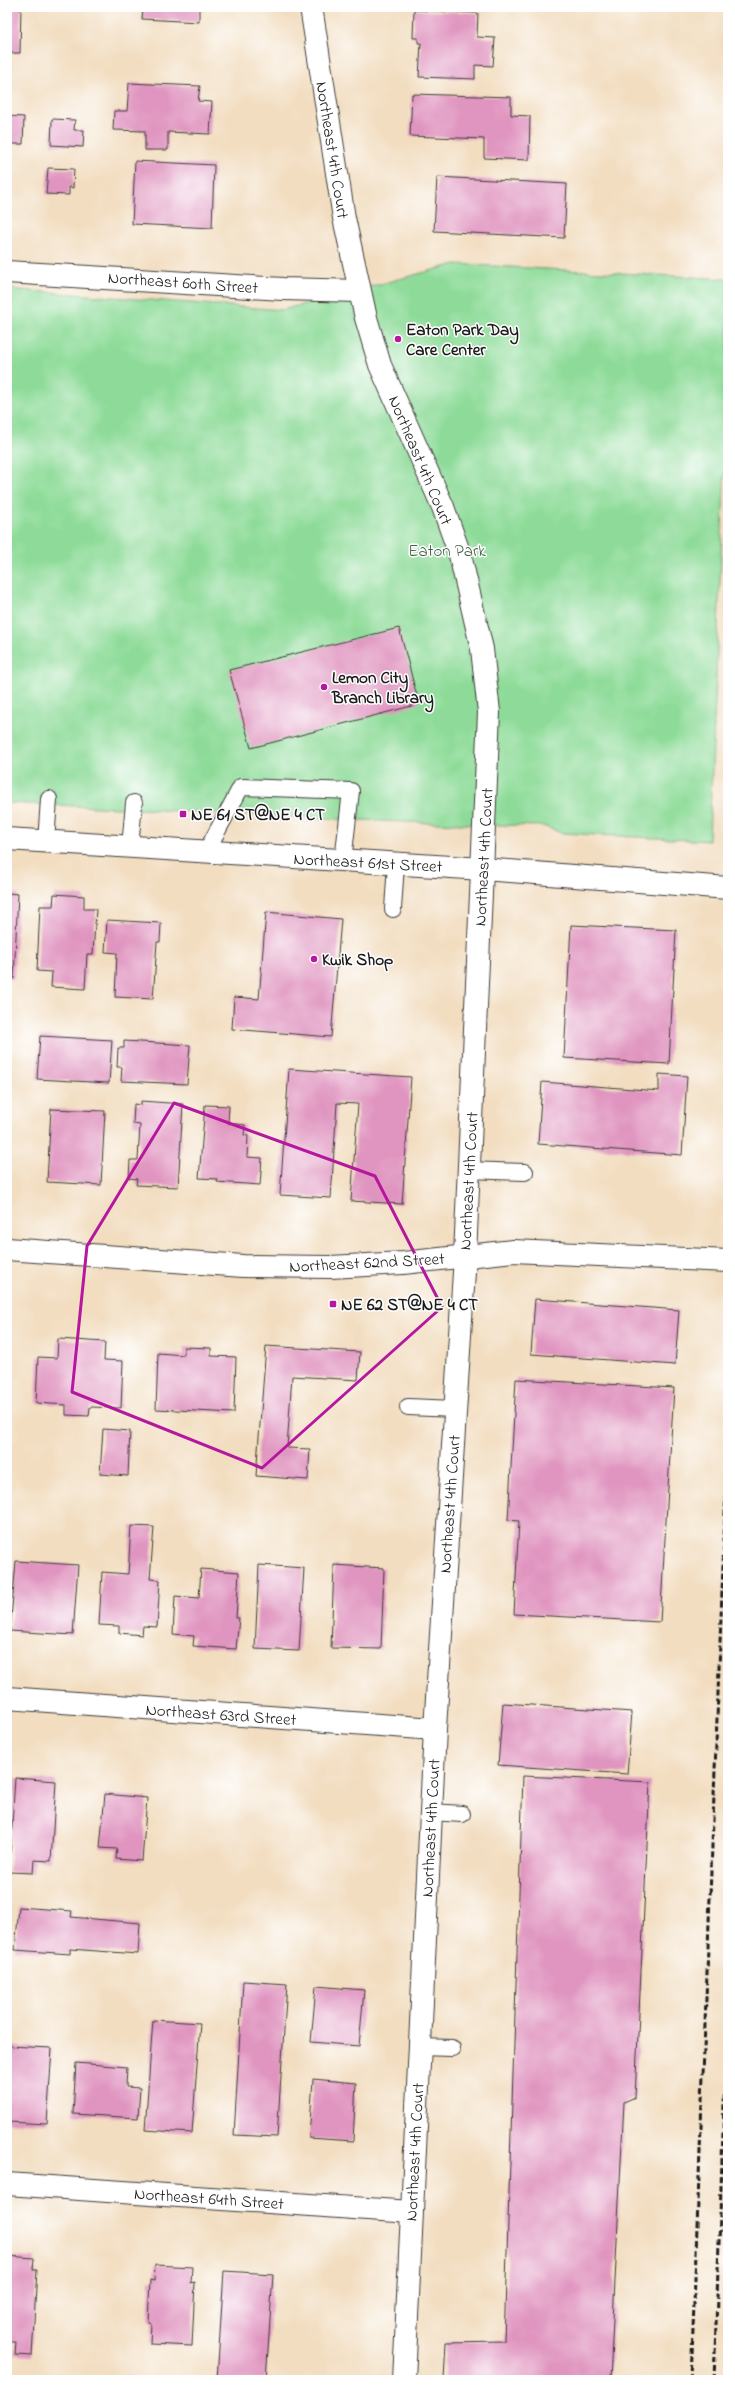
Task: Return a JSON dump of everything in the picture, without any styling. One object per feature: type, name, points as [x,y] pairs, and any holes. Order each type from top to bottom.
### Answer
[{"type":"street","name":"Northeast 4th Court","points":[[311,7],[330,132],[360,291],[380,365],[451,529],[482,649],[489,717],[464,1256],[435,1729],[404,2380]]},
{"type":"street","name":"Northeast 60th Street","points":[[7,272],[283,289],[360,291]]},
{"type":"street","name":"Northeast 61st Street","points":[[7,839],[343,861],[483,868],[728,888]]},
{"type":"street","name":"Northeast 62nd Street","points":[[7,1249],[243,1266],[330,1267],[403,1263],[513,1251],[728,1260]]},
{"type":"street","name":"Northeast 63rd Street","points":[[7,1698],[435,1729]]},
{"type":"street","name":"Northeast 64th Street","points":[[7,2184],[411,2212]]},
{"type":"lane","points":[[206,852],[241,787],[351,791],[343,861]]},
{"type":"lane","points":[[46,842],[49,799]]},
{"type":"lane","points":[[130,847],[134,803]]},
{"type":"lane","points":[[393,908],[396,864]]},
{"type":"lane","points":[[468,1170],[525,1172]]},
{"type":"lane","points":[[408,1407],[455,1409]]},
{"type":"lane","points":[[431,1812],[462,1814]]},
{"type":"lane","points":[[419,2047],[452,2048]]},
{"type":"highlighted area","points":[[174,1103],[375,1176],[442,1307],[262,1468],[72,1392],[87,1246]]},
{"type":"green space","name":"Eaton Park","points":[[456,264],[728,279],[728,391],[709,841],[562,833],[543,826],[409,822],[7,803],[7,289],[282,310]]},
{"type":"building","points":[[7,7],[21,7],[20,53],[7,53]]},
{"type":"building","points":[[143,7],[199,7],[199,22],[142,19]]},
{"type":"building","points":[[414,10],[478,13],[477,37],[495,38],[493,66],[475,65],[475,79],[419,77],[421,43],[418,43],[418,38],[413,38]]},
{"type":"building","points":[[129,83],[200,86],[198,101],[212,102],[210,134],[168,132],[168,150],[145,150],[145,131],[113,130],[114,111],[127,111]]},
{"type":"building","points":[[412,94],[511,97],[511,115],[530,116],[529,160],[484,158],[484,139],[410,136]]},
{"type":"building","points":[[7,116],[24,117],[23,144],[7,144]]},
{"type":"building","points":[[52,119],[75,120],[74,130],[84,130],[83,147],[51,145]]},
{"type":"building","points":[[135,161],[214,165],[212,228],[132,224]]},
{"type":"building","points":[[48,168],[74,169],[73,188],[69,187],[69,195],[46,194]]},
{"type":"building","points":[[437,177],[567,184],[564,238],[434,231]]},
{"type":"building","name":"Lemon City Branch Library","points":[[399,628],[419,704],[251,748],[229,670]]},
{"type":"building","points":[[7,893],[18,894],[14,979],[7,978]]},
{"type":"building","points":[[54,894],[84,896],[84,909],[96,909],[93,954],[87,954],[85,989],[51,987],[52,972],[37,971],[40,906],[53,906]]},
{"type":"building","points":[[266,912],[341,919],[331,1037],[232,1029],[234,997],[259,999]]},
{"type":"building","points":[[107,920],[161,923],[160,942],[157,942],[153,999],[115,997],[117,953],[105,952]]},
{"type":"building","points":[[571,925],[676,930],[669,1064],[564,1058]]},
{"type":"building","points":[[40,1036],[112,1040],[109,1083],[37,1079]]},
{"type":"building","points":[[124,1041],[190,1045],[187,1084],[121,1081],[122,1067],[117,1067],[118,1048],[124,1048]]},
{"type":"building","points":[[289,1069],[411,1077],[402,1204],[351,1201],[358,1104],[337,1103],[331,1198],[280,1195]]},
{"type":"building","points":[[659,1074],[687,1076],[682,1155],[538,1144],[542,1082],[659,1091]]},
{"type":"building","points":[[141,1101],[183,1104],[178,1187],[136,1185],[137,1179],[129,1178],[130,1160],[138,1160],[140,1125],[133,1124],[134,1104],[141,1105]]},
{"type":"building","points":[[205,1105],[229,1106],[228,1123],[245,1125],[244,1135],[248,1136],[247,1157],[262,1158],[260,1185],[217,1182],[218,1179],[199,1178]]},
{"type":"building","points":[[51,1109],[105,1111],[101,1185],[47,1182]]},
{"type":"building","points":[[535,1299],[679,1310],[675,1365],[531,1354]]},
{"type":"building","points":[[58,1339],[105,1342],[104,1360],[123,1361],[121,1408],[90,1407],[89,1416],[66,1415],[66,1405],[36,1403],[38,1357],[57,1358]]},
{"type":"building","points":[[266,1346],[360,1352],[358,1380],[292,1376],[287,1448],[310,1449],[308,1480],[256,1476]]},
{"type":"building","points":[[184,1347],[211,1348],[211,1356],[236,1357],[234,1413],[156,1409],[158,1353],[184,1355]]},
{"type":"building","points":[[516,1379],[674,1388],[660,1622],[514,1614],[519,1521],[508,1520]]},
{"type":"building","points":[[103,1429],[130,1431],[128,1476],[100,1474]]},
{"type":"building","points":[[131,1526],[154,1527],[150,1579],[160,1580],[157,1627],[143,1626],[142,1635],[119,1633],[119,1626],[99,1625],[102,1572],[128,1574]]},
{"type":"building","points":[[16,1561],[78,1565],[73,1635],[10,1631]]},
{"type":"building","points":[[259,1565],[304,1568],[299,1651],[255,1649]]},
{"type":"building","points":[[334,1565],[384,1568],[381,1649],[331,1648]]},
{"type":"building","points":[[201,1569],[239,1572],[236,1618],[239,1618],[236,1649],[193,1646],[194,1636],[173,1634],[175,1596],[199,1598]]},
{"type":"building","points":[[503,1703],[632,1712],[627,1774],[498,1765]]},
{"type":"building","points":[[523,1776],[650,1782],[635,2097],[624,2102],[610,2380],[444,2380],[446,2342],[504,2341]]},
{"type":"building","points":[[15,1778],[56,1781],[51,1861],[34,1860],[33,1873],[9,1872]]},
{"type":"building","points":[[105,1794],[147,1798],[142,1861],[116,1859],[117,1849],[100,1848]]},
{"type":"building","points":[[19,1907],[72,1911],[71,1917],[140,1923],[138,1954],[70,1949],[70,1954],[15,1950]]},
{"type":"building","points":[[243,1981],[287,1984],[277,2137],[234,2135]]},
{"type":"building","points":[[316,1986],[364,1990],[359,2046],[311,2042]]},
{"type":"building","points":[[153,2020],[200,2023],[192,2133],[145,2130]]},
{"type":"building","points":[[7,2046],[52,2048],[47,2124],[7,2122]]},
{"type":"building","points":[[76,2063],[127,2067],[126,2087],[140,2088],[138,2118],[73,2114]]},
{"type":"building","points":[[313,2079],[356,2083],[353,2141],[309,2138]]},
{"type":"building","points":[[7,2256],[34,2258],[33,2270],[37,2270],[32,2356],[15,2355],[16,2342],[7,2342]]},
{"type":"building","points":[[155,2265],[192,2267],[191,2283],[195,2282],[192,2346],[150,2344],[151,2323],[148,2322],[150,2280],[154,2281]]},
{"type":"building","points":[[224,2271],[273,2274],[266,2380],[217,2380]]},
{"type":"railway","points":[[691,2380],[728,1439]]},
{"type":"railway","points":[[714,2380],[728,1995]]},
{"type":"place","name":"Eaton Park Day Care Center","points":[[398,339]]},
{"type":"place","name":"Lemon City Branch Library","points":[[324,687]]},
{"type":"place","name":"NE 61 ST@NE 4 CT","points":[[183,814]]},
{"type":"place","name":"Kwik Shop","points":[[314,959]]},
{"type":"place","name":"NE 62 ST@NE 4 CT","points":[[333,1304]]}]
